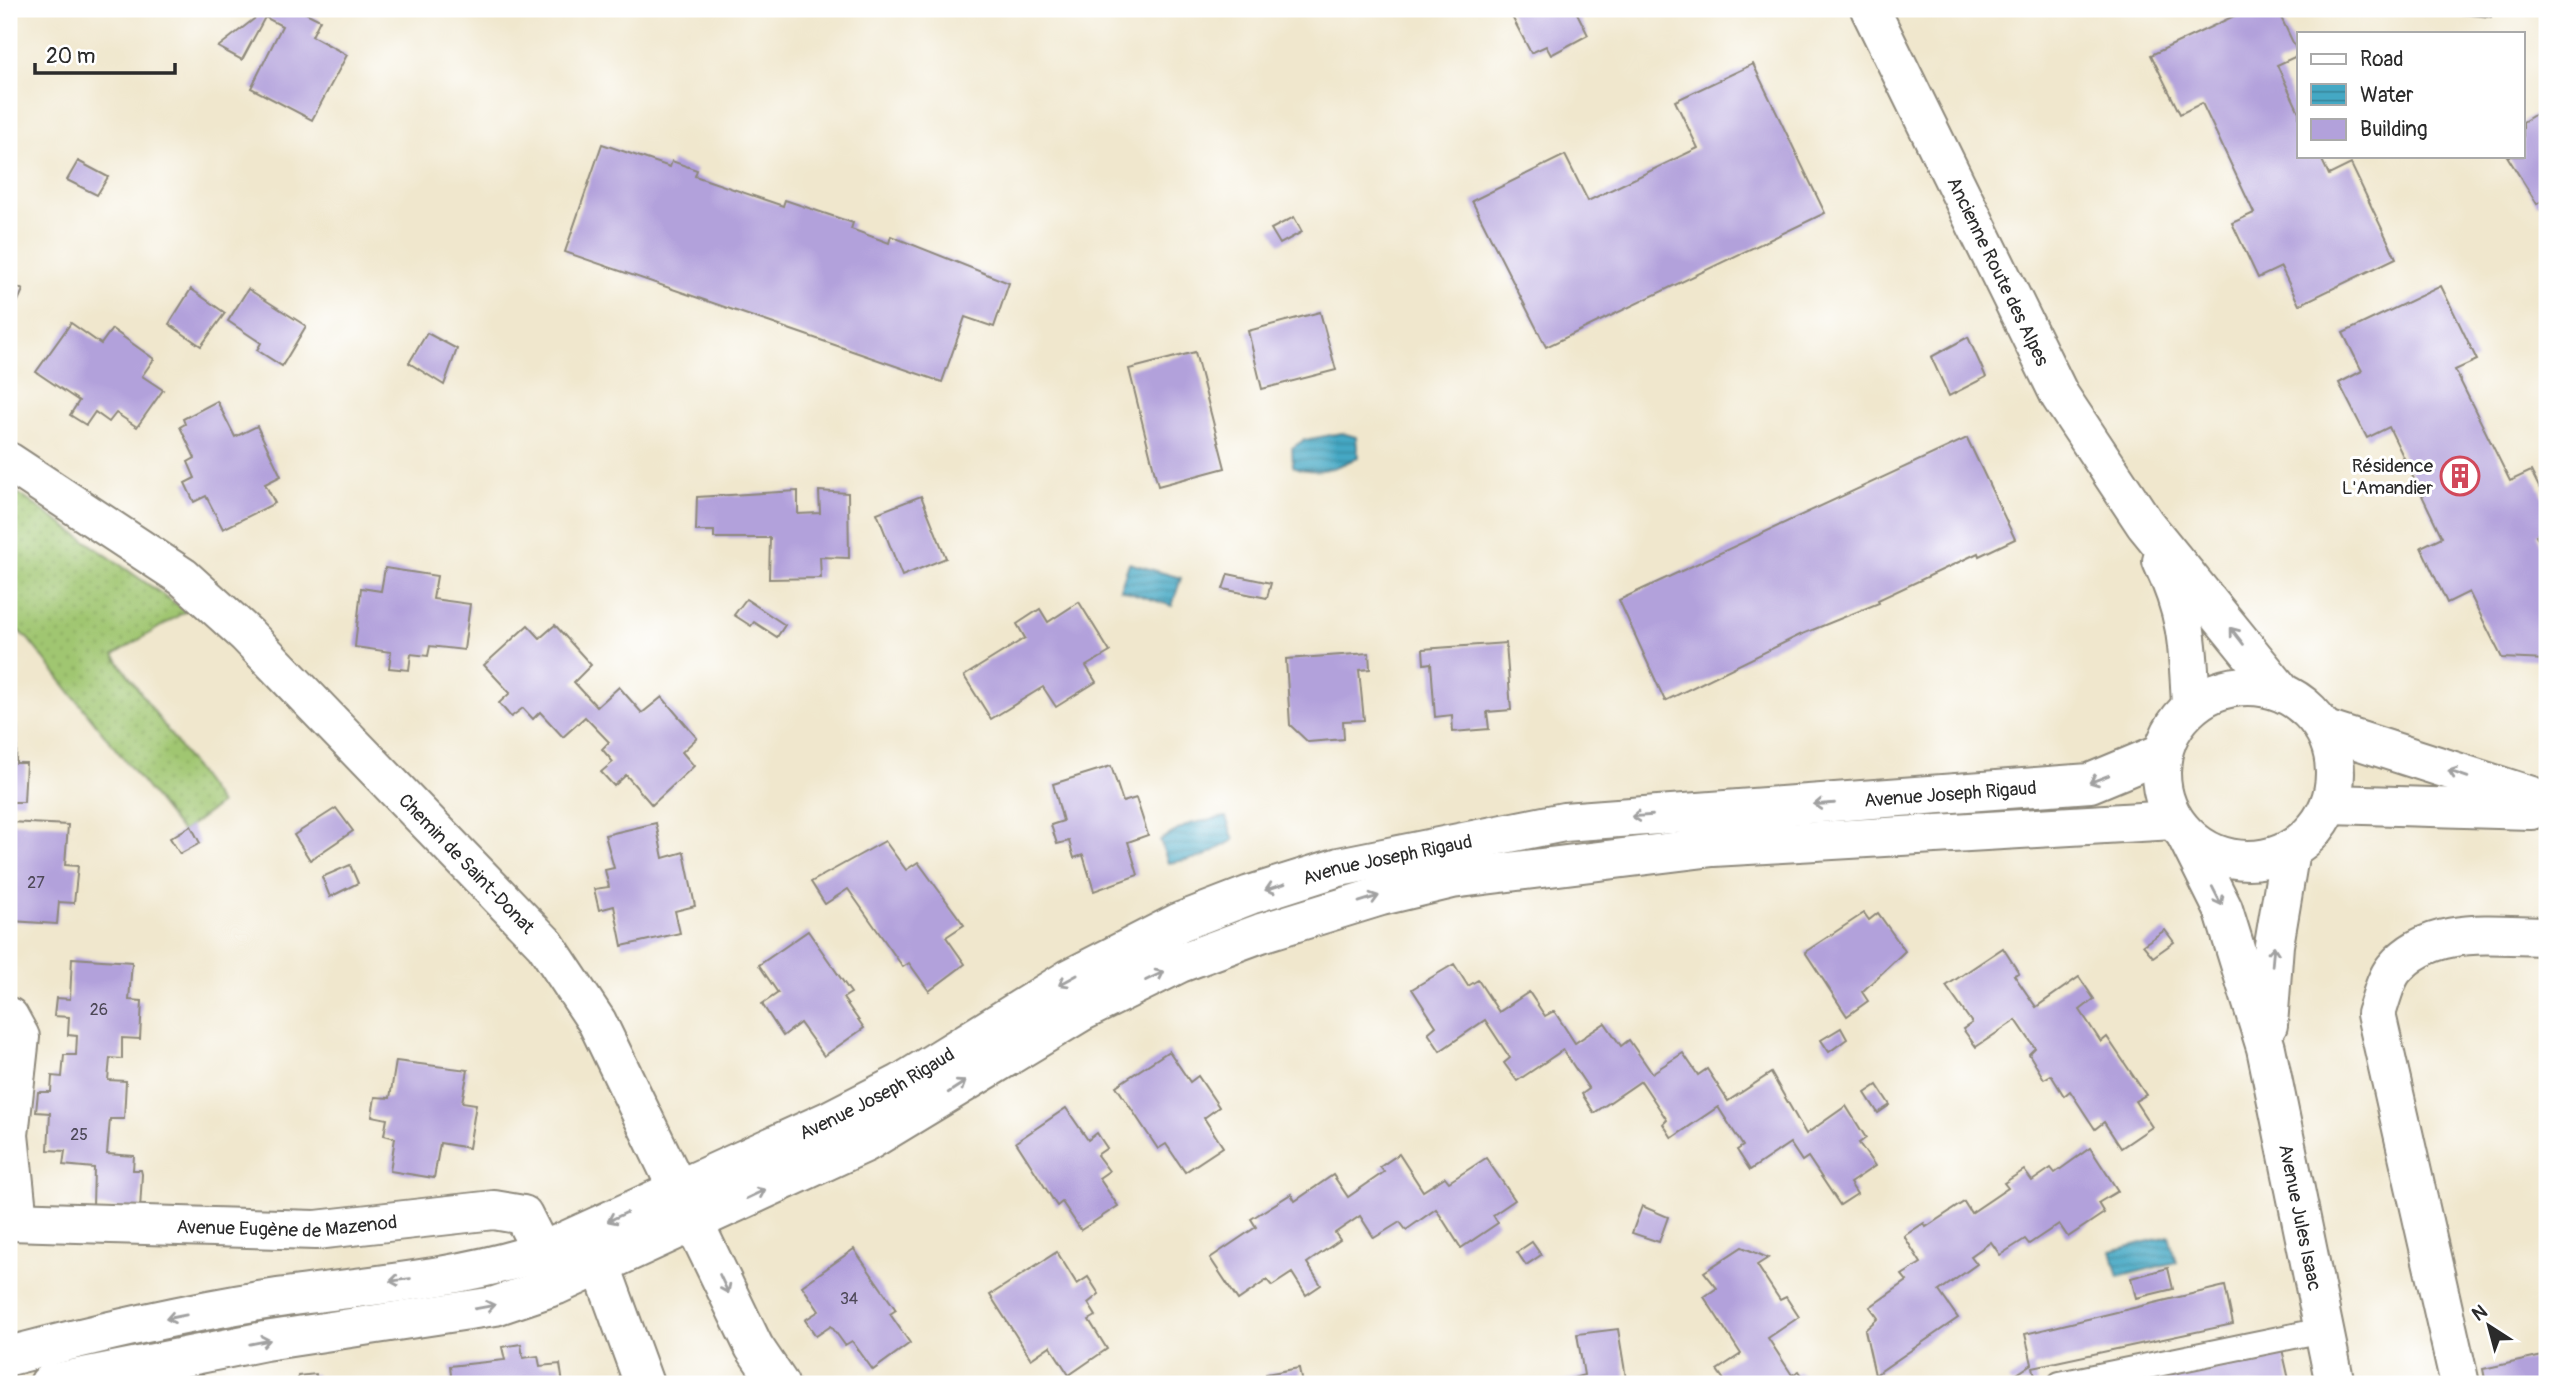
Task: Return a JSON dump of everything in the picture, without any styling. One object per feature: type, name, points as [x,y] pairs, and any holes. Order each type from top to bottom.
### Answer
[{"type":"street","name":"Ancienne Route des Alpes","points":[[1870,9],[2060,396],[2145,524],[2280,690]]},
{"type":"street","name":"Chemin de Saint-Donat","points":[[9,462],[183,577],[211,601],[257,644],[545,944],[597,1022],[754,1348],[779,1384]]},
{"type":"street","name":"Ancienne Route des Alpes","points":[[2145,524],[2182,607],[2187,629],[2191,705]]},
{"type":"street","points":[[2233,685],[2280,690],[2306,706],[2326,730],[2337,766],[2331,804],[2315,831],[2290,850],[2254,860],[2217,856],[2180,828],[2161,788],[2162,753],[2172,726],[2191,705],[2233,685]]},
{"type":"street","points":[[2326,730],[2547,801]]},
{"type":"street","name":"Avenue Joseph Rigaud","points":[[679,1188],[830,1120],[888,1090],[1057,986],[1180,922],[1250,895],[1339,867],[1564,822],[2090,783],[2162,753]]},
{"type":"street","points":[[2331,804],[2547,811]]},
{"type":"street","name":"Avenue Joseph Rigaud","points":[[695,1222],[865,1143],[1029,1042],[1180,963],[1261,933],[1381,896],[1452,879],[1713,848],[2180,828]]},
{"type":"street","name":"Avenue Jules Isaac","points":[[2180,828],[2223,909],[2266,1048],[2335,1384]]},
{"type":"street","name":"Avenue Jules Isaac","points":[[2266,1048],[2274,945],[2290,850]]},
{"type":"street","points":[[2460,1384],[2376,1014],[2394,969],[2432,940],[2452,936],[2547,936]]},
{"type":"street","points":[[9,1017],[20,1037],[9,1135],[13,1221]]},
{"type":"street","points":[[49,1384],[265,1341],[495,1306],[550,1268],[679,1188]]},
{"type":"street","name":"Avenue Eugène de Mazenod","points":[[13,1221],[316,1230],[494,1210],[523,1215],[550,1268]]},
{"type":"street","points":[[9,1356],[120,1328],[262,1301],[494,1267],[601,1266],[695,1222]]},
{"type":"street","points":[[601,1266],[644,1384]]},
{"type":"lane","points":[[2060,1384],[2323,1330]]},
{"type":"green space","points":[[9,487],[186,611],[114,655],[220,804],[182,832],[28,639],[9,623]]},
{"type":"water","points":[[1342,433],[1356,437],[1358,457],[1326,469],[1310,470],[1293,466],[1292,448],[1304,440]]},
{"type":"water","points":[[1129,563],[1181,578],[1172,606],[1120,589]]},
{"type":"water","points":[[1226,817],[1234,840],[1203,857],[1168,863],[1160,840],[1189,824]]},
{"type":"water","points":[[2169,1236],[2176,1262],[2118,1277],[2111,1251]]},
{"type":"building","points":[[267,9],[298,9],[320,20],[312,36],[347,55],[312,120],[251,88],[282,26],[265,17],[242,60],[218,47]]},
{"type":"building","points":[[1575,9],[1588,35],[1551,55],[1546,46],[1531,53],[1509,11]]},
{"type":"building","points":[[2249,9],[2277,9],[2297,51],[2297,56],[2277,65],[2297,108],[2297,158],[2321,158],[2329,175],[2351,164],[2396,258],[2299,305],[2281,267],[2258,278],[2232,223],[2254,213],[2202,103],[2180,114],[2151,55]]},
{"type":"building","points":[[2431,9],[2494,9],[2491,17]]},
{"type":"building","points":[[1753,64],[1825,213],[1546,347],[1472,201],[1565,155],[1588,201],[1698,148],[1675,101]]},
{"type":"building","points":[[9,86],[15,90],[9,102]]},
{"type":"building","points":[[2547,107],[2547,197],[2537,204],[2508,158],[2524,158],[2524,121]]},
{"type":"building","points":[[602,144],[670,167],[672,161],[697,170],[695,176],[783,206],[785,200],[853,223],[851,229],[889,243],[891,236],[1009,283],[994,327],[965,317],[942,382],[565,252]]},
{"type":"building","points":[[78,161],[108,177],[97,195],[67,180]]},
{"type":"building","points":[[2547,205],[2547,220],[2541,210]]},
{"type":"building","points":[[1294,217],[1302,232],[1280,244],[1271,229]]},
{"type":"building","points":[[9,283],[23,290],[9,321]]},
{"type":"building","name":"Résidence L'Amandier","points":[[2441,286],[2477,360],[2455,370],[2510,481],[2531,471],[2547,503],[2547,530],[2536,535],[2547,560],[2547,660],[2502,658],[2469,592],[2447,603],[2421,547],[2442,537],[2389,427],[2367,438],[2339,383],[2362,371],[2343,333]]},
{"type":"building","points":[[191,289],[225,313],[201,346],[169,324]]},
{"type":"building","points":[[248,289],[306,326],[282,366],[257,350],[261,343],[228,321]]},
{"type":"building","points":[[1320,312],[1336,370],[1262,389],[1248,331]]},
{"type":"building","points":[[71,323],[101,344],[112,329],[154,359],[142,376],[163,390],[137,427],[116,413],[109,422],[95,412],[86,425],[70,415],[79,401],[36,372]]},
{"type":"building","points":[[427,333],[457,349],[444,385],[409,363]]},
{"type":"building","points":[[1968,337],[1986,377],[1949,396],[1931,357]]},
{"type":"building","points":[[1195,352],[1225,468],[1158,486],[1129,369]]},
{"type":"building","points":[[217,401],[235,437],[257,426],[281,476],[265,484],[275,503],[223,529],[206,496],[194,502],[185,483],[195,478],[188,462],[195,458],[180,427],[185,424],[183,419]]},
{"type":"building","points":[[1967,438],[2015,539],[1979,556],[1978,553],[1878,600],[1879,603],[1800,635],[1665,701],[1619,600]]},
{"type":"building","points":[[798,491],[798,514],[820,513],[819,491],[848,493],[849,558],[820,557],[821,578],[769,579],[770,538],[714,538],[714,531],[696,531],[697,497]]},
{"type":"building","points":[[921,496],[946,558],[902,576],[877,513]]},
{"type":"building","points":[[385,568],[437,576],[433,599],[470,604],[464,650],[430,646],[428,656],[411,654],[409,670],[389,668],[391,652],[355,647],[361,588],[381,591]]},
{"type":"building","points":[[1228,574],[1271,583],[1267,598],[1223,589]]},
{"type":"building","points":[[746,599],[785,625],[777,637],[754,622],[751,626],[734,615]]},
{"type":"building","points":[[1079,602],[1110,652],[1086,666],[1096,682],[1056,707],[1043,687],[991,719],[964,676],[1025,638],[1017,624],[1040,609],[1048,622]]},
{"type":"building","points":[[528,625],[540,638],[555,625],[591,665],[574,682],[597,707],[619,687],[642,713],[662,697],[697,738],[682,752],[694,766],[652,805],[626,775],[614,786],[601,772],[613,762],[602,749],[609,742],[585,717],[563,737],[540,712],[533,719],[523,708],[511,717],[499,703],[510,693],[484,665]]},
{"type":"building","points":[[1506,643],[1511,710],[1487,712],[1489,729],[1453,732],[1452,715],[1435,717],[1431,663],[1424,664],[1423,649]]},
{"type":"building","points":[[1369,653],[1370,669],[1359,670],[1364,720],[1343,721],[1344,739],[1308,742],[1290,725],[1286,659]]},
{"type":"building","points":[[9,725],[17,726],[16,763],[26,763],[24,802],[9,802]]},
{"type":"building","points":[[1111,766],[1123,802],[1136,798],[1148,835],[1128,842],[1138,875],[1094,891],[1083,855],[1074,858],[1069,841],[1057,844],[1051,825],[1063,821],[1053,784]]},
{"type":"building","points":[[336,808],[353,831],[310,860],[294,835]]},
{"type":"building","points":[[9,822],[68,825],[65,865],[78,866],[74,903],[59,902],[57,924],[12,921],[13,899],[9,899]]},
{"type":"building","points":[[656,823],[663,858],[684,852],[695,906],[675,911],[680,933],[622,946],[614,906],[599,910],[594,889],[609,887],[605,870],[614,868],[605,835]]},
{"type":"building","points":[[191,826],[200,843],[180,854],[170,838]]},
{"type":"building","points":[[885,841],[906,870],[918,862],[964,925],[946,937],[965,964],[929,991],[909,963],[903,967],[848,889],[825,904],[811,882]]},
{"type":"building","points":[[350,865],[358,883],[330,897],[322,877]]},
{"type":"building","points":[[1864,913],[1869,920],[1878,913],[1905,951],[1862,992],[1868,1001],[1847,1016],[1805,952]]},
{"type":"building","points":[[2165,930],[2174,942],[2153,957],[2143,945]]},
{"type":"building","points":[[808,931],[851,993],[843,998],[864,1028],[824,1056],[800,1023],[783,1036],[762,1004],[778,993],[759,965]]},
{"type":"building","points":[[2003,948],[2019,973],[2014,975],[2036,1007],[2079,977],[2094,999],[2080,1010],[2101,1042],[2107,1037],[2146,1095],[2135,1101],[2152,1127],[2121,1148],[2104,1122],[2095,1129],[2070,1091],[2064,1096],[2051,1075],[2044,1079],[2029,1054],[2035,1048],[2016,1020],[1976,1047],[1963,1029],[1972,1023],[1946,986]]},
{"type":"building","points":[[72,958],[132,962],[129,1000],[142,1001],[140,1039],[122,1038],[122,1059],[110,1058],[108,1080],[126,1081],[124,1119],[110,1119],[107,1154],[134,1156],[133,1170],[141,1170],[142,1174],[140,1210],[93,1206],[94,1168],[63,1165],[65,1151],[48,1150],[50,1113],[36,1112],[38,1092],[51,1092],[52,1076],[62,1077],[64,1055],[76,1055],[77,1036],[68,1035],[69,1017],[54,1016],[56,998],[70,999]]},
{"type":"building","points":[[1454,964],[1468,986],[1478,980],[1499,1012],[1529,992],[1545,1016],[1554,1011],[1575,1043],[1605,1023],[1621,1046],[1629,1040],[1652,1073],[1683,1053],[1698,1075],[1707,1069],[1728,1101],[1771,1073],[1806,1134],[1846,1106],[1866,1138],[1859,1143],[1875,1166],[1850,1183],[1857,1194],[1840,1205],[1808,1157],[1802,1161],[1790,1143],[1750,1170],[1737,1150],[1743,1146],[1718,1107],[1672,1138],[1663,1124],[1667,1120],[1641,1081],[1594,1113],[1582,1094],[1589,1089],[1563,1050],[1517,1081],[1504,1063],[1510,1058],[1485,1020],[1440,1051],[1428,1033],[1436,1026],[1412,989]]},
{"type":"building","points":[[1841,1028],[1847,1039],[1829,1052],[1821,1040]]},
{"type":"building","points":[[1169,1051],[1190,1082],[1198,1076],[1219,1107],[1204,1118],[1223,1147],[1185,1172],[1166,1144],[1158,1149],[1116,1086]]},
{"type":"building","points":[[396,1061],[468,1070],[462,1102],[476,1104],[469,1148],[440,1143],[434,1178],[390,1171],[395,1138],[384,1135],[387,1119],[372,1116],[375,1097],[390,1098]]},
{"type":"building","points":[[1877,1085],[1890,1105],[1878,1113],[1865,1093]]},
{"type":"building","points":[[1066,1108],[1088,1140],[1097,1133],[1107,1148],[1097,1155],[1109,1171],[1099,1178],[1118,1206],[1081,1230],[1062,1202],[1057,1206],[1016,1142]]},
{"type":"building","points":[[2090,1148],[2118,1191],[2098,1203],[2104,1213],[2068,1237],[2059,1224],[2029,1244],[2025,1239],[2000,1255],[1991,1242],[1971,1256],[1977,1264],[1939,1291],[1958,1318],[1875,1375],[1865,1330],[1878,1318],[1870,1307],[1907,1281],[1902,1275],[1921,1263],[1904,1236],[1924,1223],[1926,1227],[1964,1202],[1971,1213],[2008,1188],[2004,1183],[2024,1170],[2032,1181],[2051,1168],[2055,1173]]},
{"type":"building","points":[[1399,1154],[1423,1191],[1445,1177],[1449,1182],[1486,1158],[1515,1200],[1493,1215],[1498,1223],[1461,1248],[1436,1209],[1406,1230],[1400,1222],[1374,1238],[1360,1216],[1335,1233],[1340,1240],[1307,1263],[1321,1285],[1306,1295],[1292,1273],[1272,1286],[1267,1280],[1238,1300],[1210,1258],[1256,1227],[1251,1219],[1291,1194],[1295,1201],[1333,1175],[1348,1197],[1384,1172],[1380,1167]]},
{"type":"building","points":[[1642,1206],[1668,1217],[1659,1242],[1632,1233]]},
{"type":"building","points":[[1532,1242],[1541,1255],[1526,1265],[1517,1252]]},
{"type":"building","points":[[1742,1247],[1768,1258],[1757,1265],[1780,1300],[1786,1297],[1799,1317],[1768,1338],[1792,1375],[1799,1371],[1808,1384],[1727,1384],[1717,1370],[1741,1354],[1704,1297],[1717,1288],[1704,1272]]},
{"type":"building","points":[[854,1249],[896,1310],[890,1314],[910,1343],[873,1370],[852,1341],[845,1345],[831,1326],[816,1336],[805,1320],[819,1311],[802,1286]]},
{"type":"building","points":[[1057,1252],[1077,1284],[1088,1277],[1099,1294],[1088,1303],[1096,1316],[1089,1320],[1107,1349],[1069,1375],[1050,1346],[1031,1359],[990,1295]]},
{"type":"building","points":[[2168,1268],[2173,1289],[2136,1298],[2131,1278]]},
{"type":"building","points":[[2225,1286],[2233,1324],[2033,1367],[2037,1384],[2011,1384],[2008,1380],[2032,1364],[2025,1334]]},
{"type":"building","points":[[1618,1329],[1627,1384],[1552,1384],[1584,1375],[1577,1334]]},
{"type":"building","points":[[521,1344],[523,1358],[538,1356],[540,1366],[560,1364],[563,1384],[452,1384],[450,1366],[505,1360],[502,1347]]},
{"type":"building","points":[[2282,1349],[2290,1384],[2104,1384]]},
{"type":"building","points":[[2547,1355],[2547,1384],[2486,1384],[2483,1369]]},
{"type":"building","points":[[1299,1368],[1302,1384],[1268,1384],[1266,1374]]},
{"type":"building","points":[[316,1374],[317,1384],[299,1384],[298,1376]]},
{"type":"place","name":"Résidence L'Amandier","points":[[2460,476]]}]
